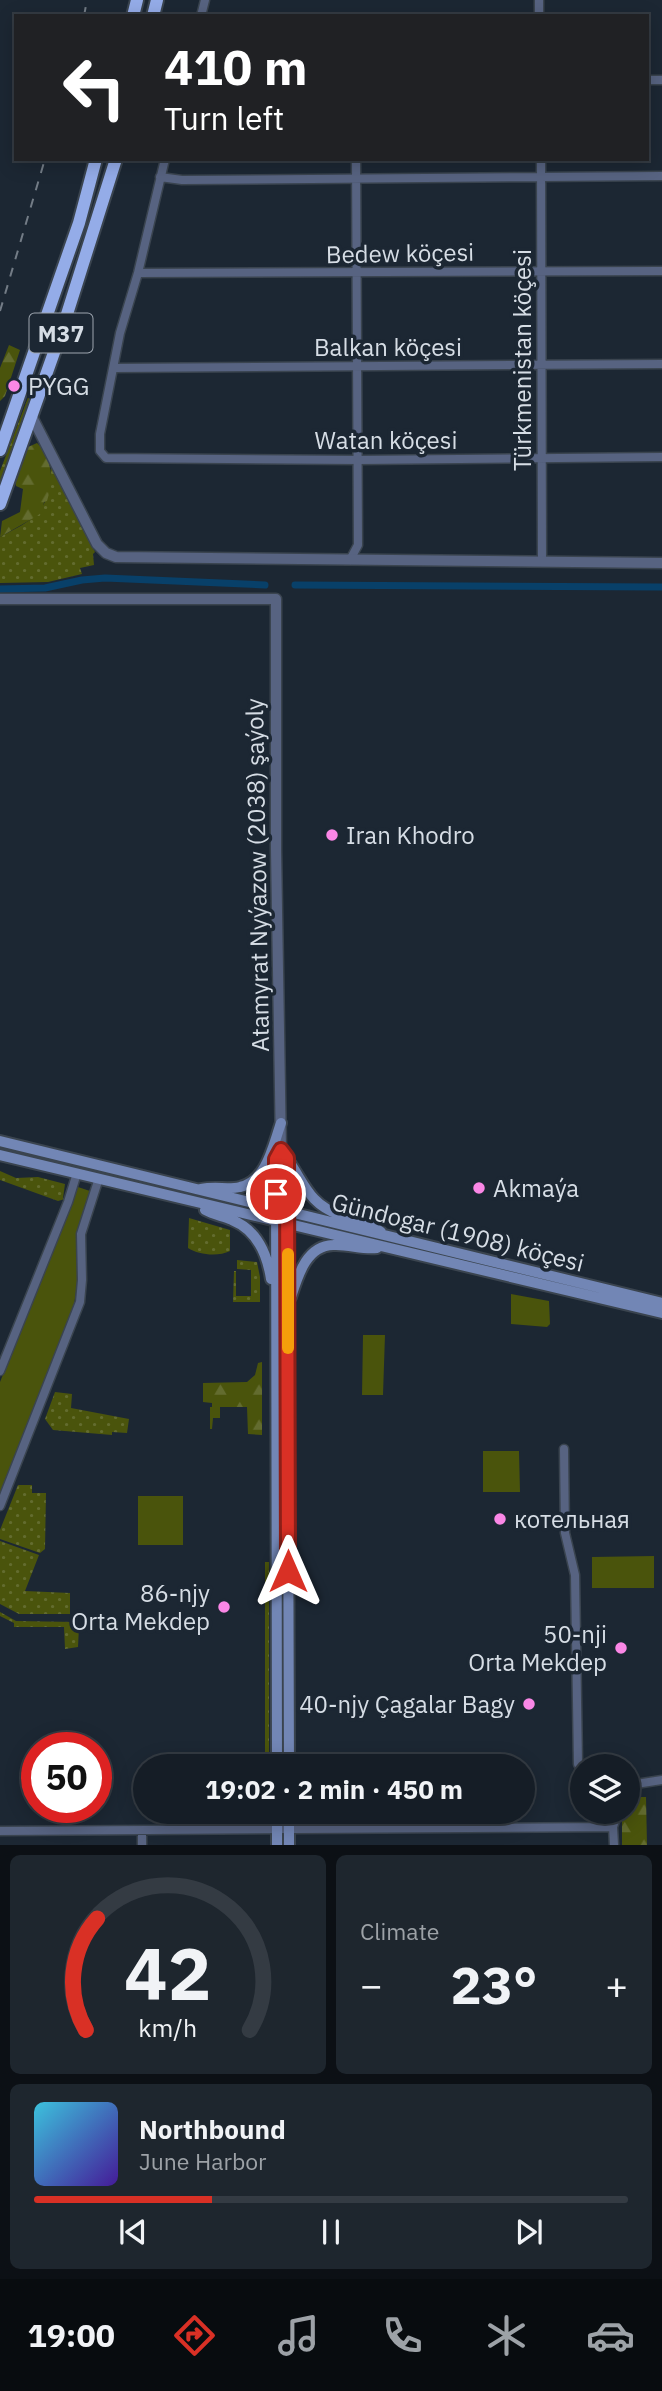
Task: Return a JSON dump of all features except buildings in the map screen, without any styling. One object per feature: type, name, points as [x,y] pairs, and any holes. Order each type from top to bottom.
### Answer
[{"type":"highway","name":"M37","points":[[0,450],[79,223],[95,161]]},
{"type":"highway","name":"M37","points":[[0,504],[33,417],[115,161]]},
{"type":"highway","points":[[44,325],[48,331],[62,330]]},
{"type":"highway","points":[[27,371],[41,370],[45,377]]},
{"type":"main road","points":[[198,1190],[216,1186],[238,1188],[253,1180],[265,1167],[281,1123]]},
{"type":"main road","name":"Gündogar (1908) köçesi","points":[[0,1141],[282,1210],[386,1242],[662,1313]]},
{"type":"main road","points":[[282,1306],[302,1266],[318,1250],[333,1245],[364,1250],[386,1242],[370,1223],[344,1217],[318,1203],[302,1184],[284,1154]]},
{"type":"main road","name":"Atamyrat Nyýazow (2038) şaýoly","points":[[276,1754],[284,1154]]},
{"type":"main road","name":"Gündogar (1908) köçesi","points":[[0,1155],[282,1223],[386,1242],[662,1303]]},
{"type":"main road","points":[[77,1173],[81,1161]]},
{"type":"main road","points":[[194,1202],[210,1213],[234,1221],[254,1236],[269,1265],[282,1306]]},
{"type":"main road","name":"Atamyrat Nyýazow (2038) şaýoly","points":[[282,1306],[289,1754]]},
{"type":"main road","points":[[276,1824],[277,1845]]},
{"type":"main road","points":[[289,1824],[289,1845]]},
{"type":"street","points":[[114,368],[120,333],[138,273],[164,161]]},
{"type":"street","points":[[350,560],[358,545],[356,161]]},
{"type":"street","name":"Türkmenistan köçesi","points":[[541,161],[542,561]]},
{"type":"street","points":[[160,177],[182,180],[662,176]]},
{"type":"street","name":"Bedew köçesi","points":[[138,273],[662,271]]},
{"type":"street","name":"Balkan köçesi","points":[[114,368],[662,364]]},
{"type":"street","name":"Watan köçesi","points":[[114,368],[100,433],[100,451],[104,457],[110,459],[662,457]]},
{"type":"street","points":[[33,417],[97,544],[110,555],[121,558],[662,563]]},
{"type":"street","name":"Atamyrat Nyýazow (2038) şaýoly","points":[[0,599],[276,599],[276,850],[281,1123],[284,1154]]},
{"type":"street","points":[[0,1371],[77,1173]]},
{"type":"street","points":[[0,1506],[80,1302],[81,1234],[99,1178]]},
{"type":"street","points":[[564,1449],[565,1533],[575,1575],[578,1754]]},
{"type":"street","points":[[640,1783],[662,1780]]},
{"type":"street","points":[[614,1824],[614,1845]]},
{"type":"street","points":[[0,1831],[613,1827]]},
{"type":"street","points":[[142,1832],[142,1845]]},
{"type":"green space","points":[[9,345],[20,350],[5,396],[0,401],[0,368]]},
{"type":"green space","points":[[37,374],[39,378],[0,485],[0,471]]},
{"type":"green space","points":[[37,443],[49,462],[50,486],[47,501],[37,516],[0,537],[2,521],[20,512],[23,489],[16,486],[15,481],[28,447]]},
{"type":"green space","points":[[51,464],[95,552],[94,565],[80,568],[82,574],[48,582],[0,583],[0,537],[34,517],[40,510],[48,493]]},
{"type":"green space","points":[[0,1171],[16,1178],[38,1177],[65,1184],[65,1199],[58,1201],[0,1180]]},
{"type":"green space","points":[[78,1187],[90,1191],[77,1231],[79,1272],[74,1305],[0,1495],[0,1382]]},
{"type":"green space","points":[[189,1218],[230,1230],[230,1251],[209,1254],[188,1248]]},
{"type":"green space","points":[[237,1260],[257,1262],[260,1302],[233,1302],[234,1271],[236,1296],[251,1296],[251,1270],[237,1269]]},
{"type":"green space","points":[[511,1294],[549,1301],[550,1324],[547,1327],[511,1324]]},
{"type":"green space","points":[[363,1335],[385,1335],[383,1395],[362,1395]]},
{"type":"green space","points":[[262,1362],[262,1435],[248,1434],[247,1407],[220,1407],[220,1418],[213,1418],[210,1429],[212,1403],[203,1402],[203,1383],[247,1382],[255,1375],[258,1363]]},
{"type":"green space","points":[[55,1392],[72,1394],[71,1408],[129,1419],[127,1433],[112,1432],[112,1435],[53,1430],[45,1419]]},
{"type":"green space","points":[[483,1451],[519,1451],[520,1492],[483,1492]]},
{"type":"green space","points":[[18,1485],[32,1485],[32,1493],[46,1493],[45,1549],[40,1553],[0,1539],[0,1530]]},
{"type":"green space","points":[[138,1496],[183,1496],[183,1545],[138,1545]]},
{"type":"green space","points":[[0,1541],[39,1555],[25,1591],[70,1593],[70,1614],[19,1614],[0,1604]]},
{"type":"green space","points":[[654,1556],[654,1588],[592,1588],[592,1557]]},
{"type":"green space","points":[[265,1562],[269,1562],[269,1754],[265,1754]]},
{"type":"green space","points":[[0,1612],[16,1621],[76,1622],[79,1626],[78,1647],[65,1649],[64,1627],[14,1627],[14,1623],[0,1616]]},
{"type":"green space","points":[[640,1797],[646,1797],[647,1845],[622,1845],[622,1824],[640,1824]]},
{"type":"waterway","points":[[0,589],[45,588],[105,578],[265,585]]},
{"type":"waterway","points":[[295,585],[662,587]]},
{"type":"railway","points":[[84,14],[87,0]]},
{"type":"railway","points":[[0,311],[44,161]]},
{"type":"slow traffic","points":[[288,1254],[288,1348]]},
{"type":"place","name":"PYGG","points":[[14,386]]},
{"type":"place","name":"Iran Khodro","points":[[332,835]]},
{"type":"place","name":"Аkmaýa","points":[[479,1188]]},
{"type":"place","name":"котельная","points":[[500,1519]]},
{"type":"place","name":"86-njy Orta Mekdep","points":[[224,1607]]},
{"type":"place","name":"50-nji Orta Mekdep","points":[[621,1648]]},
{"type":"place","name":"40-njy Çagalar Bagy","points":[[529,1704]]},
{"type":"route","points":[[276,1194],[276,1159],[281,1150],[287,1158],[288,1571]]}]
